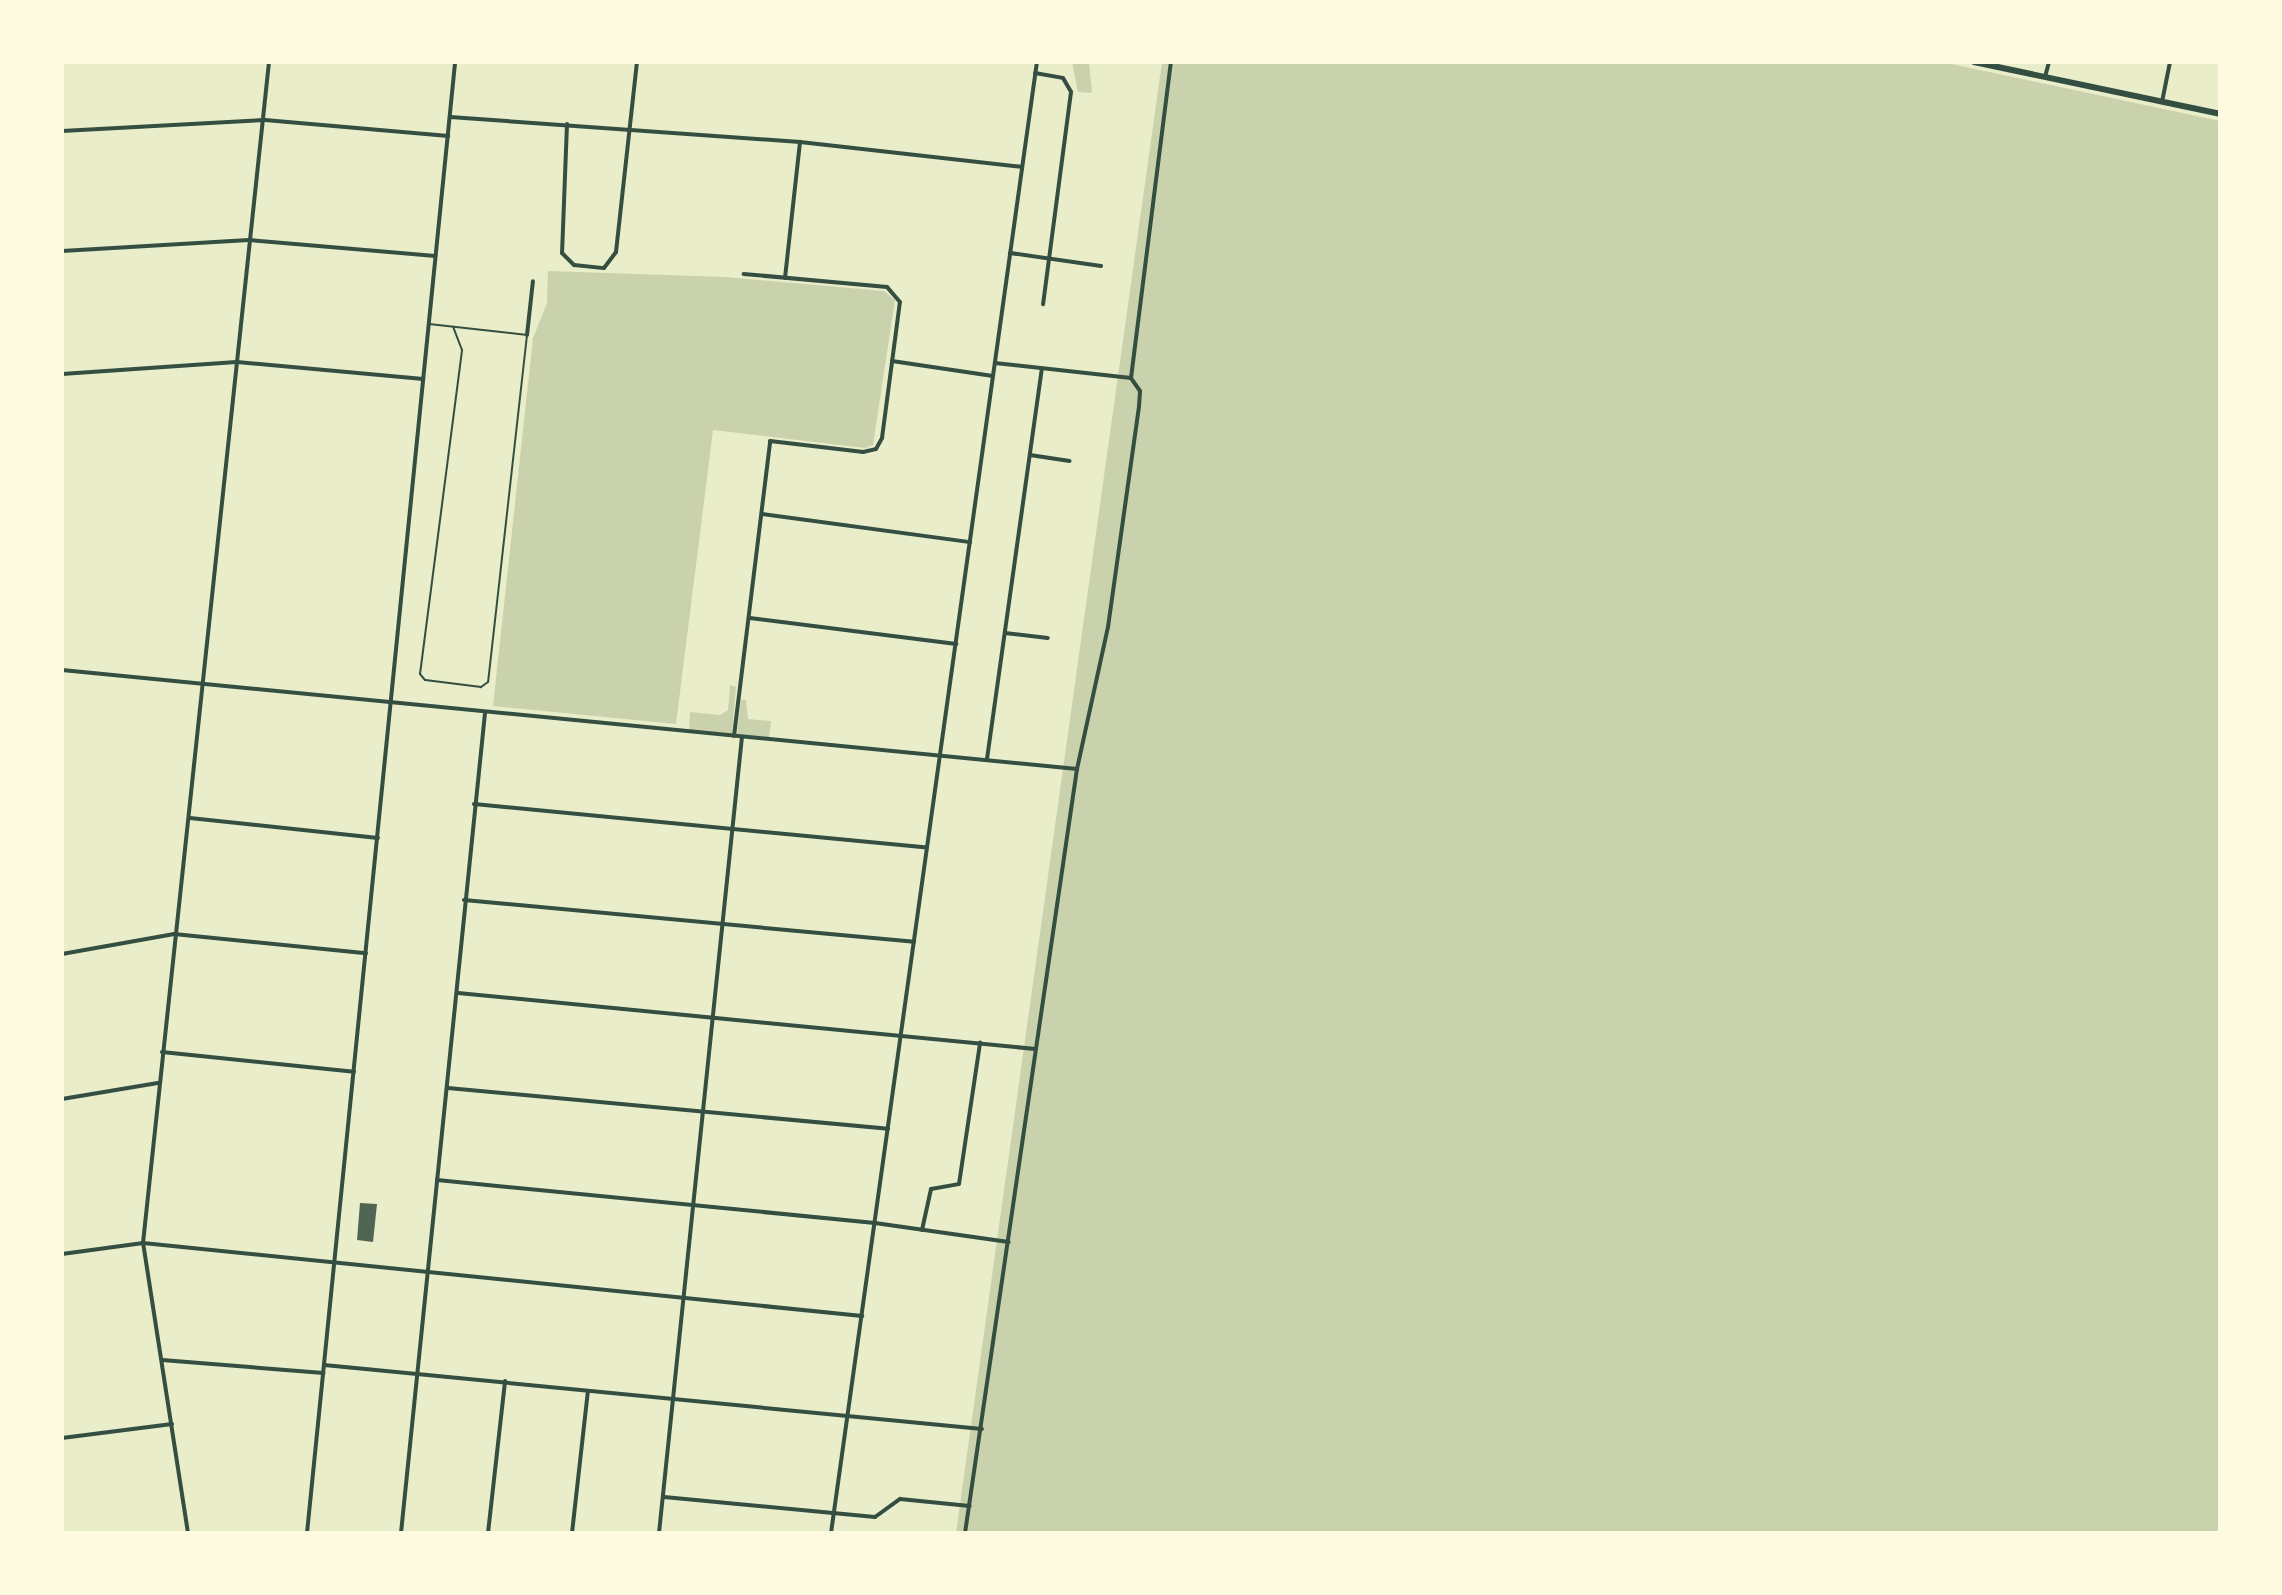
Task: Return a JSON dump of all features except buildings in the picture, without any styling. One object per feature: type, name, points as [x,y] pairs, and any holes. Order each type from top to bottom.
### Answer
[{"type":"street","points":[[188,1533],[143,1243],[269,62]]},
{"type":"street","points":[[307,1533],[455,62]]},
{"type":"street","points":[[567,124],[562,253],[574,265],[604,268],[616,252],[637,62]]},
{"type":"street","points":[[831,1533],[1037,62]]},
{"type":"street","points":[[965,1533],[1077,769],[1108,627],[1139,406],[1140,391],[1131,378],[1171,62]]},
{"type":"street","points":[[1974,62],[2220,114]]},
{"type":"street","points":[[2045,77],[2049,62]]},
{"type":"street","points":[[2162,102],[2170,62]]},
{"type":"street","points":[[1035,73],[1063,78],[1071,92],[1043,304]]},
{"type":"street","points":[[450,117],[800,142],[1022,167]]},
{"type":"street","points":[[62,131],[265,120],[448,136]]},
{"type":"street","points":[[785,278],[800,142]]},
{"type":"street","points":[[62,251],[249,240],[435,256]]},
{"type":"street","points":[[1010,253],[1101,266]]},
{"type":"street","points":[[734,736],[770,441],[863,452],[876,449],[900,302],[893,290],[744,274]]},
{"type":"street","points":[[527,335],[533,281]]},
{"type":"street","points":[[892,361],[993,376]]},
{"type":"street","points":[[62,374],[237,362],[423,379]]},
{"type":"street","points":[[995,363],[1131,378]]},
{"type":"street","points":[[987,759],[1042,370]]},
{"type":"street","points":[[1030,455],[1070,461]]},
{"type":"street","points":[[762,514],[970,542]]},
{"type":"street","points":[[750,618],[956,644]]},
{"type":"street","points":[[1005,633],[1048,638]]},
{"type":"street","points":[[62,670],[1077,769]]},
{"type":"street","points":[[401,1533],[485,713]]},
{"type":"street","points":[[659,1533],[704,1113],[719,925],[742,737]]},
{"type":"street","points":[[474,804],[731,832],[927,848]]},
{"type":"street","points":[[189,818],[378,838]]},
{"type":"street","points":[[464,900],[914,942]]},
{"type":"street","points":[[62,954],[174,934],[366,953]]},
{"type":"street","points":[[458,993],[713,1014],[1035,1049]]},
{"type":"street","points":[[922,1230],[931,1189],[959,1184],[980,1043]]},
{"type":"street","points":[[161,1052],[354,1072]]},
{"type":"street","points":[[62,1099],[158,1083]]},
{"type":"street","points":[[447,1088],[888,1129]]},
{"type":"street","points":[[437,1180],[875,1223],[1009,1242]]},
{"type":"street","points":[[62,1254],[143,1243],[428,1275],[862,1316]]},
{"type":"street","points":[[162,1360],[323,1373]]},
{"type":"street","points":[[324,1365],[416,1371],[982,1429]]},
{"type":"street","points":[[488,1533],[505,1381]]},
{"type":"street","points":[[572,1533],[588,1391]]},
{"type":"street","points":[[62,1438],[172,1424]]},
{"type":"street","points":[[664,1497],[878,1516],[900,1499],[970,1506]]},
{"type":"lane","points":[[428,324],[527,335],[488,682],[481,687],[425,680],[420,674],[462,350],[453,327]]},
{"type":"green space","points":[[1072,62],[1089,62],[1092,93],[1078,92]]},
{"type":"green space","points":[[1162,62],[1942,62],[2220,121],[2220,1533],[956,1533]]},
{"type":"green space","points":[[548,271],[725,277],[884,291],[895,300],[873,445],[865,448],[713,430],[676,724],[493,706],[533,338],[547,303]]},
{"type":"green space","points":[[730,685],[736,687],[732,734],[689,730],[690,712],[720,715],[728,710]]},
{"type":"green space","points":[[741,700],[746,700],[748,719],[771,721],[769,738],[737,734]]}]
